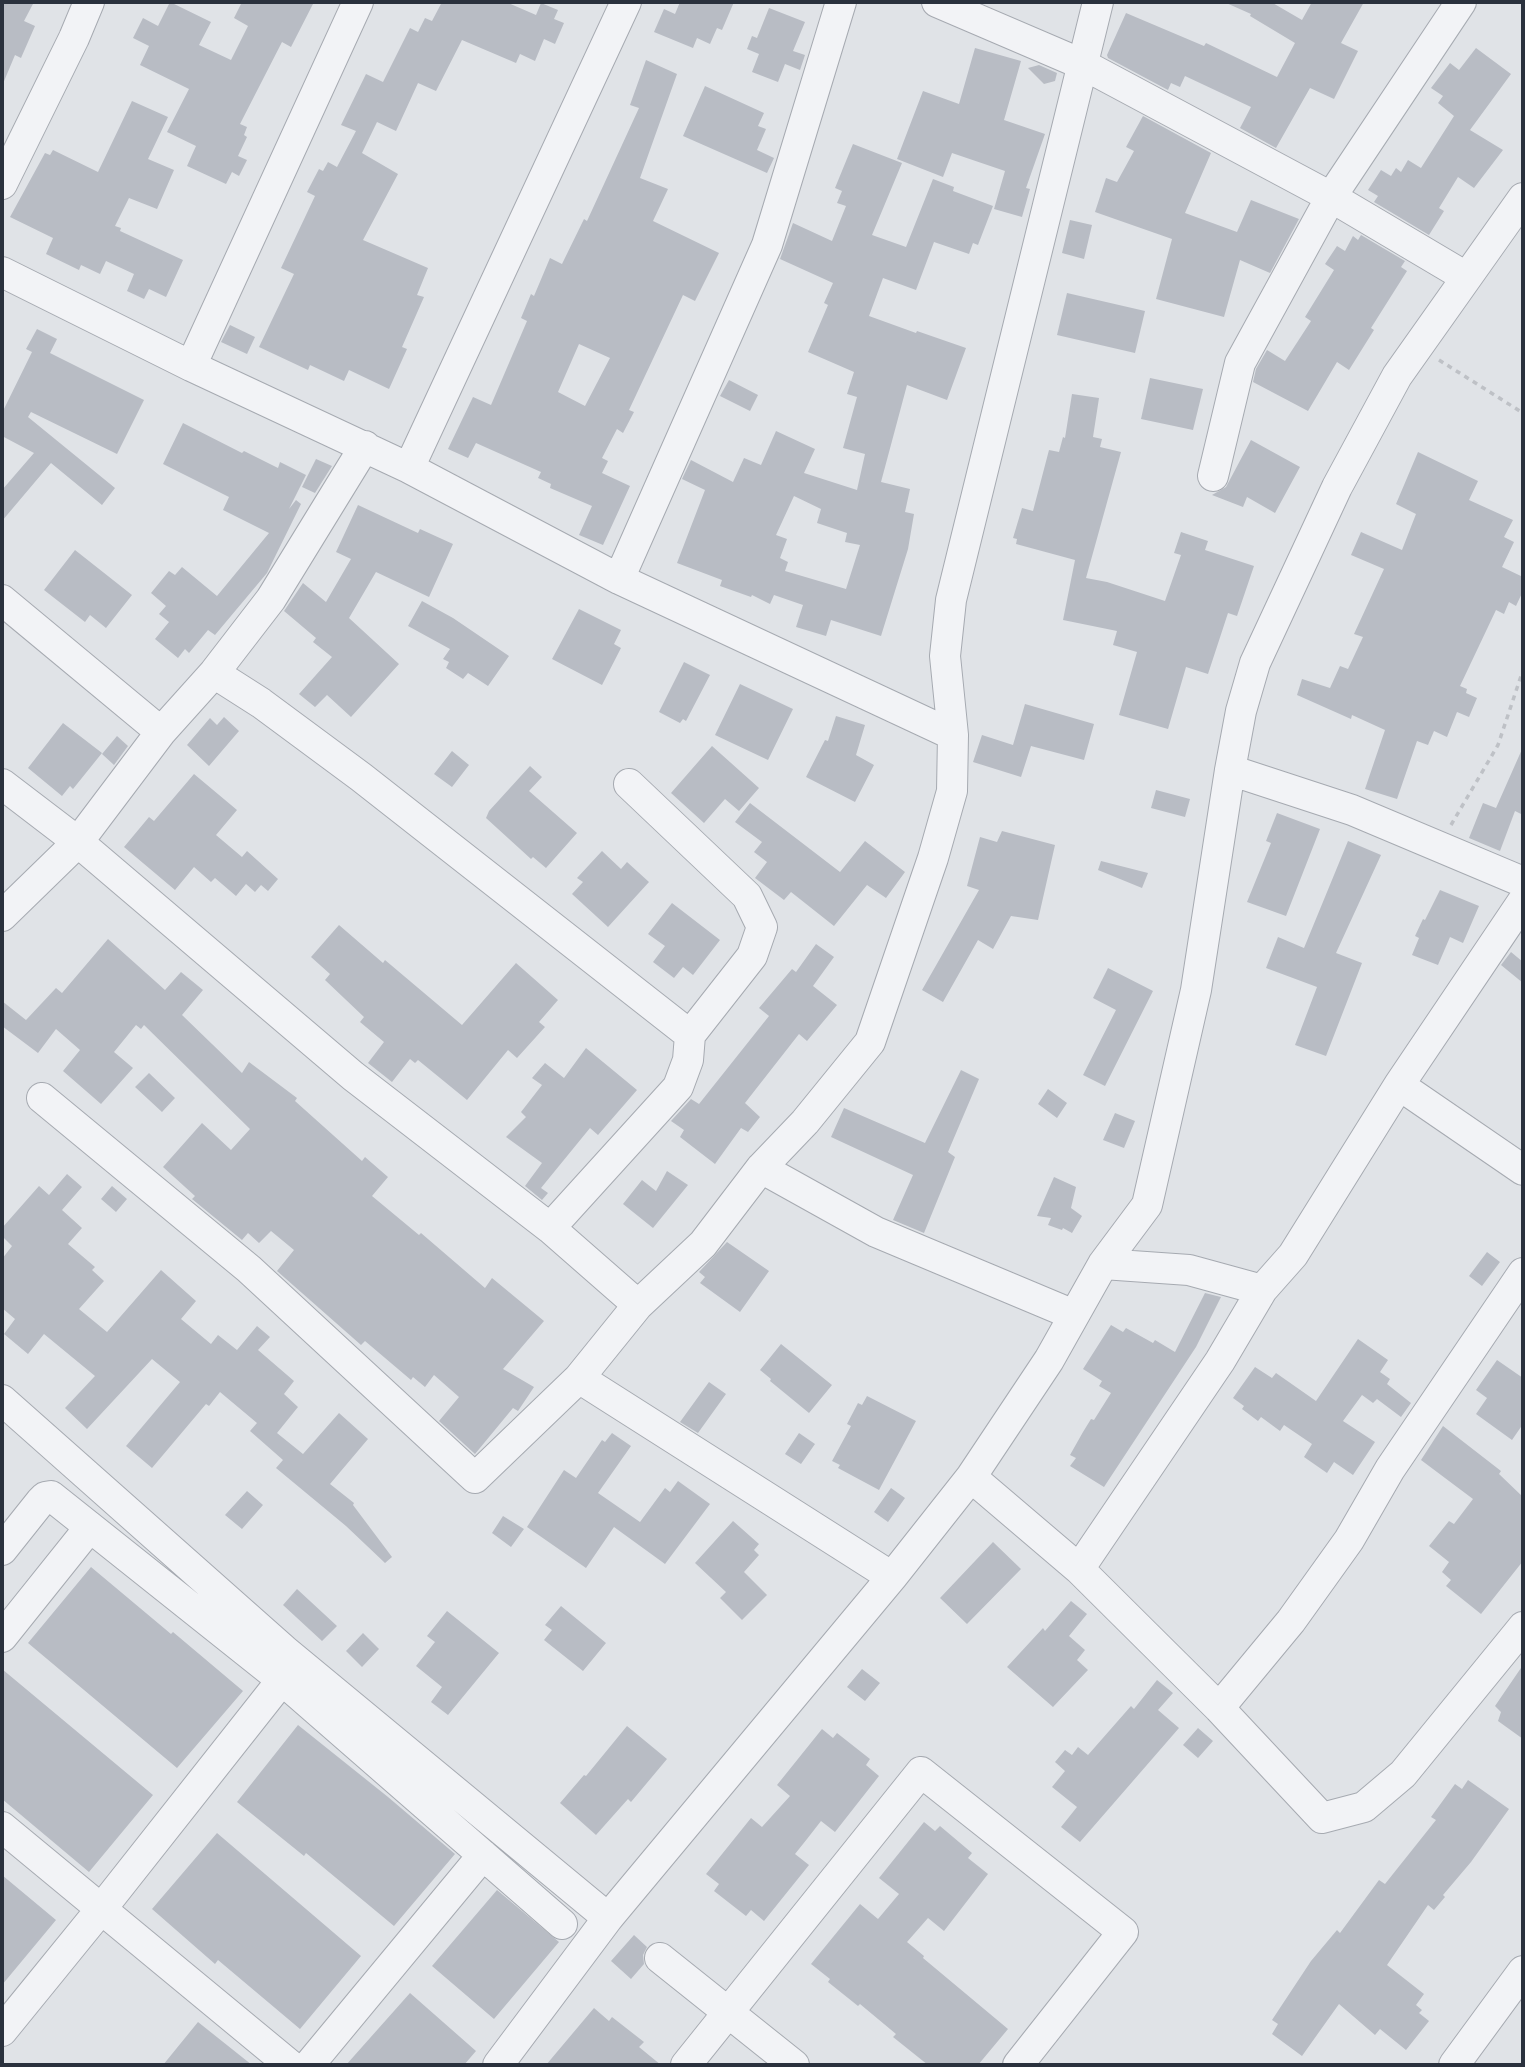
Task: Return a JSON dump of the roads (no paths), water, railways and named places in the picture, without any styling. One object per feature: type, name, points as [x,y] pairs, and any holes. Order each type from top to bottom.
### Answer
[{"type":"street","points":[[2,184],[89,2]]},
{"type":"street","points":[[191,366],[358,2]]},
{"type":"street","points":[[409,468],[626,2]]},
{"type":"street","points":[[619,579],[767,245],[841,2]]},
{"type":"street","points":[[43,1098],[248,1269],[475,1478],[579,1378],[638,1306],[703,1244],[761,1168],[805,1122],[870,1042],[933,858],[951,791],[953,735],[946,656],[951,600],[1098,2]]},
{"type":"street","points":[[1213,476],[1240,363],[1331,197],[1461,2]]},
{"type":"street","points":[[954,5],[1084,65],[1331,197],[1466,277]]},
{"type":"street","points":[[498,2065],[608,1918],[892,1577],[971,1477],[1049,1360],[1103,1264],[1147,1205],[1196,990],[1230,770],[1241,711],[1255,663],[1337,487],[1397,376],[1523,198]]},
{"type":"street","points":[[2,272],[191,366],[365,446],[619,579],[953,735]]},
{"type":"street","points":[[2,916],[78,842],[161,732],[214,673],[271,599],[365,446]]},
{"type":"street","points":[[2,600],[161,732]]},
{"type":"street","points":[[214,673],[261,703],[361,777],[690,1035]]},
{"type":"street","points":[[1230,770],[1352,810],[1523,882]]},
{"type":"street","points":[[2,784],[78,842],[353,1076],[550,1228],[638,1306]]},
{"type":"street","points":[[550,1228],[678,1087],[688,1060],[690,1035],[752,956],[762,927],[747,896],[629,784]]},
{"type":"street","points":[[1079,1569],[1220,1361],[1262,1290],[1293,1255],[1399,1085],[1523,901]]},
{"type":"street","points":[[1399,1085],[1523,1170]]},
{"type":"street","points":[[761,1168],[876,1231],[1074,1315]]},
{"type":"street","points":[[1103,1264],[1189,1270],[1262,1290]]},
{"type":"street","points":[[1219,1708],[1291,1622],[1349,1540],[1391,1469],[1523,1273]]},
{"type":"street","points":[[579,1378],[892,1577]]},
{"type":"street","points":[[2,1400],[284,1650],[608,1918]]},
{"type":"street","points":[[971,1477],[1079,1569],[1219,1708],[1322,1818],[1364,1807],[1404,1774],[1523,1627]]},
{"type":"street","points":[[2,1550],[45,1497],[51,1496],[282,1680],[562,1924]]},
{"type":"street","points":[[2,1637],[90,1527]]},
{"type":"street","points":[[2,2031],[282,1680]]},
{"type":"street","points":[[686,2065],[921,1772],[1123,1932],[1018,2065]]},
{"type":"street","points":[[2,1827],[290,2065]]},
{"type":"street","points":[[309,2065],[483,1855]]},
{"type":"street","points":[[660,1958],[794,2065]]},
{"type":"street","points":[[1454,2065],[1523,1971]]}]
